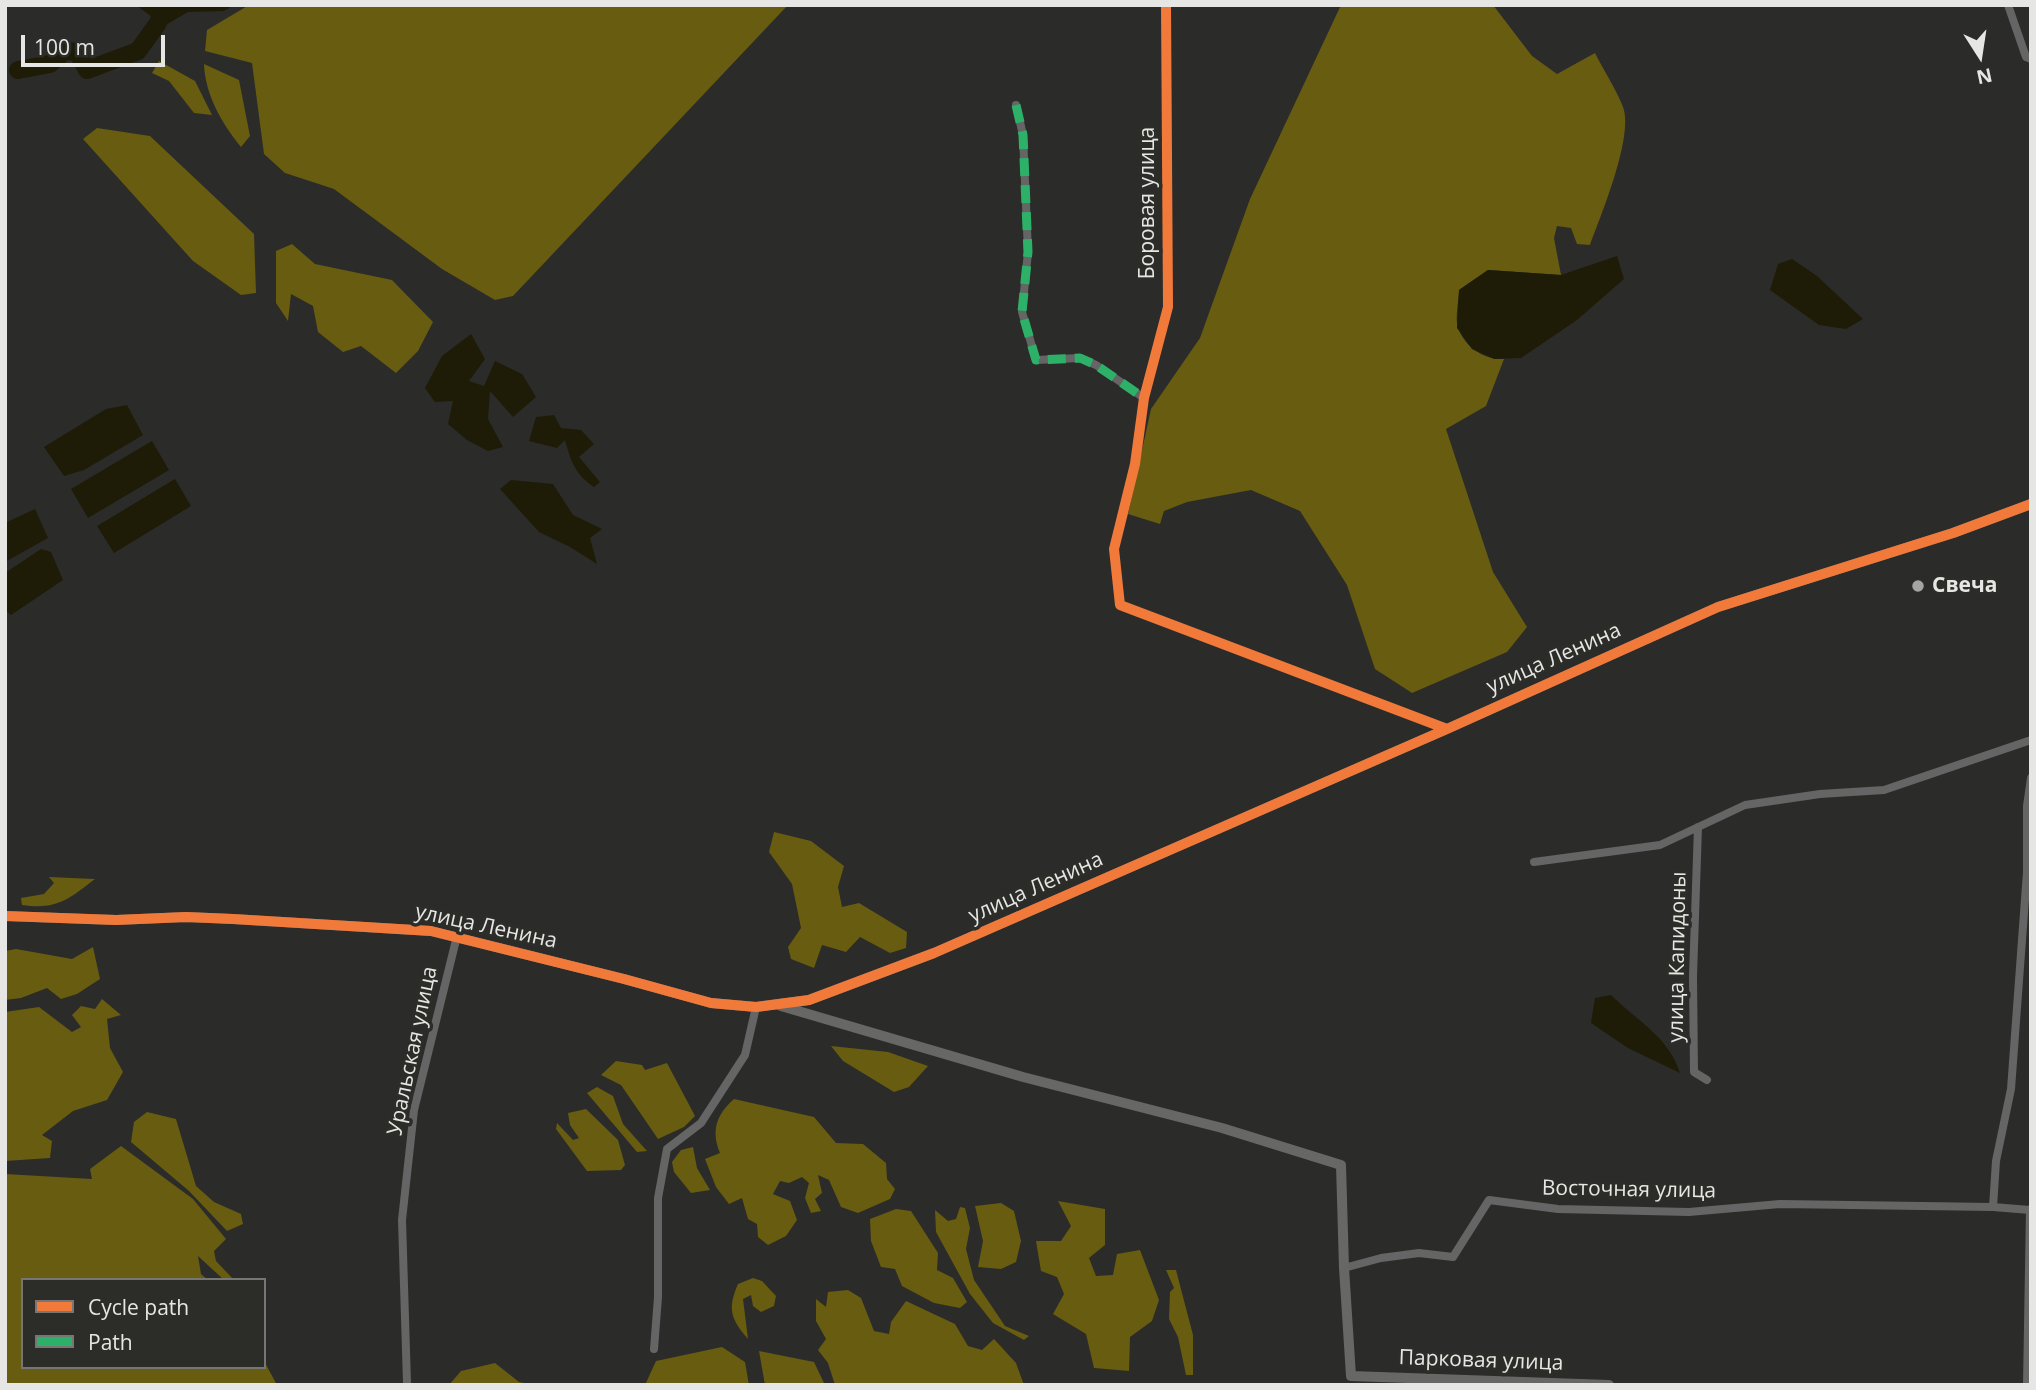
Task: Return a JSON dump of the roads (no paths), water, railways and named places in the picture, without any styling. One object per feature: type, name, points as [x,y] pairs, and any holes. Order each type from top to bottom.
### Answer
[{"type":"street","name":"Боровая улица","points":[[1166,5],[1168,307],[1144,398],[1135,464],[1114,549],[1120,605],[1447,729]]},
{"type":"street","points":[[2008,5],[2026,57],[2031,59]]},
{"type":"street","points":[[1016,105],[1023,135],[1028,252],[1022,312],[1036,360],[1080,358],[1096,365],[1144,398]]},
{"type":"street","name":"улица Ленина","points":[[5,916],[116,920],[186,917],[430,931],[711,1003],[756,1007],[809,1000],[934,953],[1447,729],[1718,607],[1953,533],[2031,504]]},
{"type":"street","points":[[1534,862],[1660,845],[1745,805],[1820,794],[1884,790],[2031,740]]},
{"type":"street","points":[[1993,1207],[1996,1161],[2011,1089],[2027,872],[2027,806],[2031,778]]},
{"type":"street","name":"улица Капидоны","points":[[1698,827],[1693,976],[1694,1072],[1707,1080]]},
{"type":"street","name":"Уральская улица","points":[[407,1383],[402,1220],[412,1124],[457,936]]},
{"type":"street","points":[[775,1004],[1023,1077],[1222,1128],[1341,1165],[1351,1380]]},
{"type":"street","points":[[653,1349],[659,1297],[658,1198],[667,1149],[701,1124],[746,1055],[756,1007]]},
{"type":"street","name":"Восточная улица","points":[[1344,1268],[1381,1258],[1419,1253],[1453,1257],[1489,1200],[1558,1209],[1689,1212],[1780,1203],[2030,1210]]},
{"type":"street","points":[[2028,1385],[2030,1210]]},
{"type":"street","name":"Парковая улица","points":[[1351,1380],[1609,1385]]},
{"type":"waterway","points":[[18,70],[50,64],[65,51],[77,52],[87,70],[138,51],[158,23],[164,5]]},
{"type":"place","name":"Свеча","points":[[1918,586]]}]
